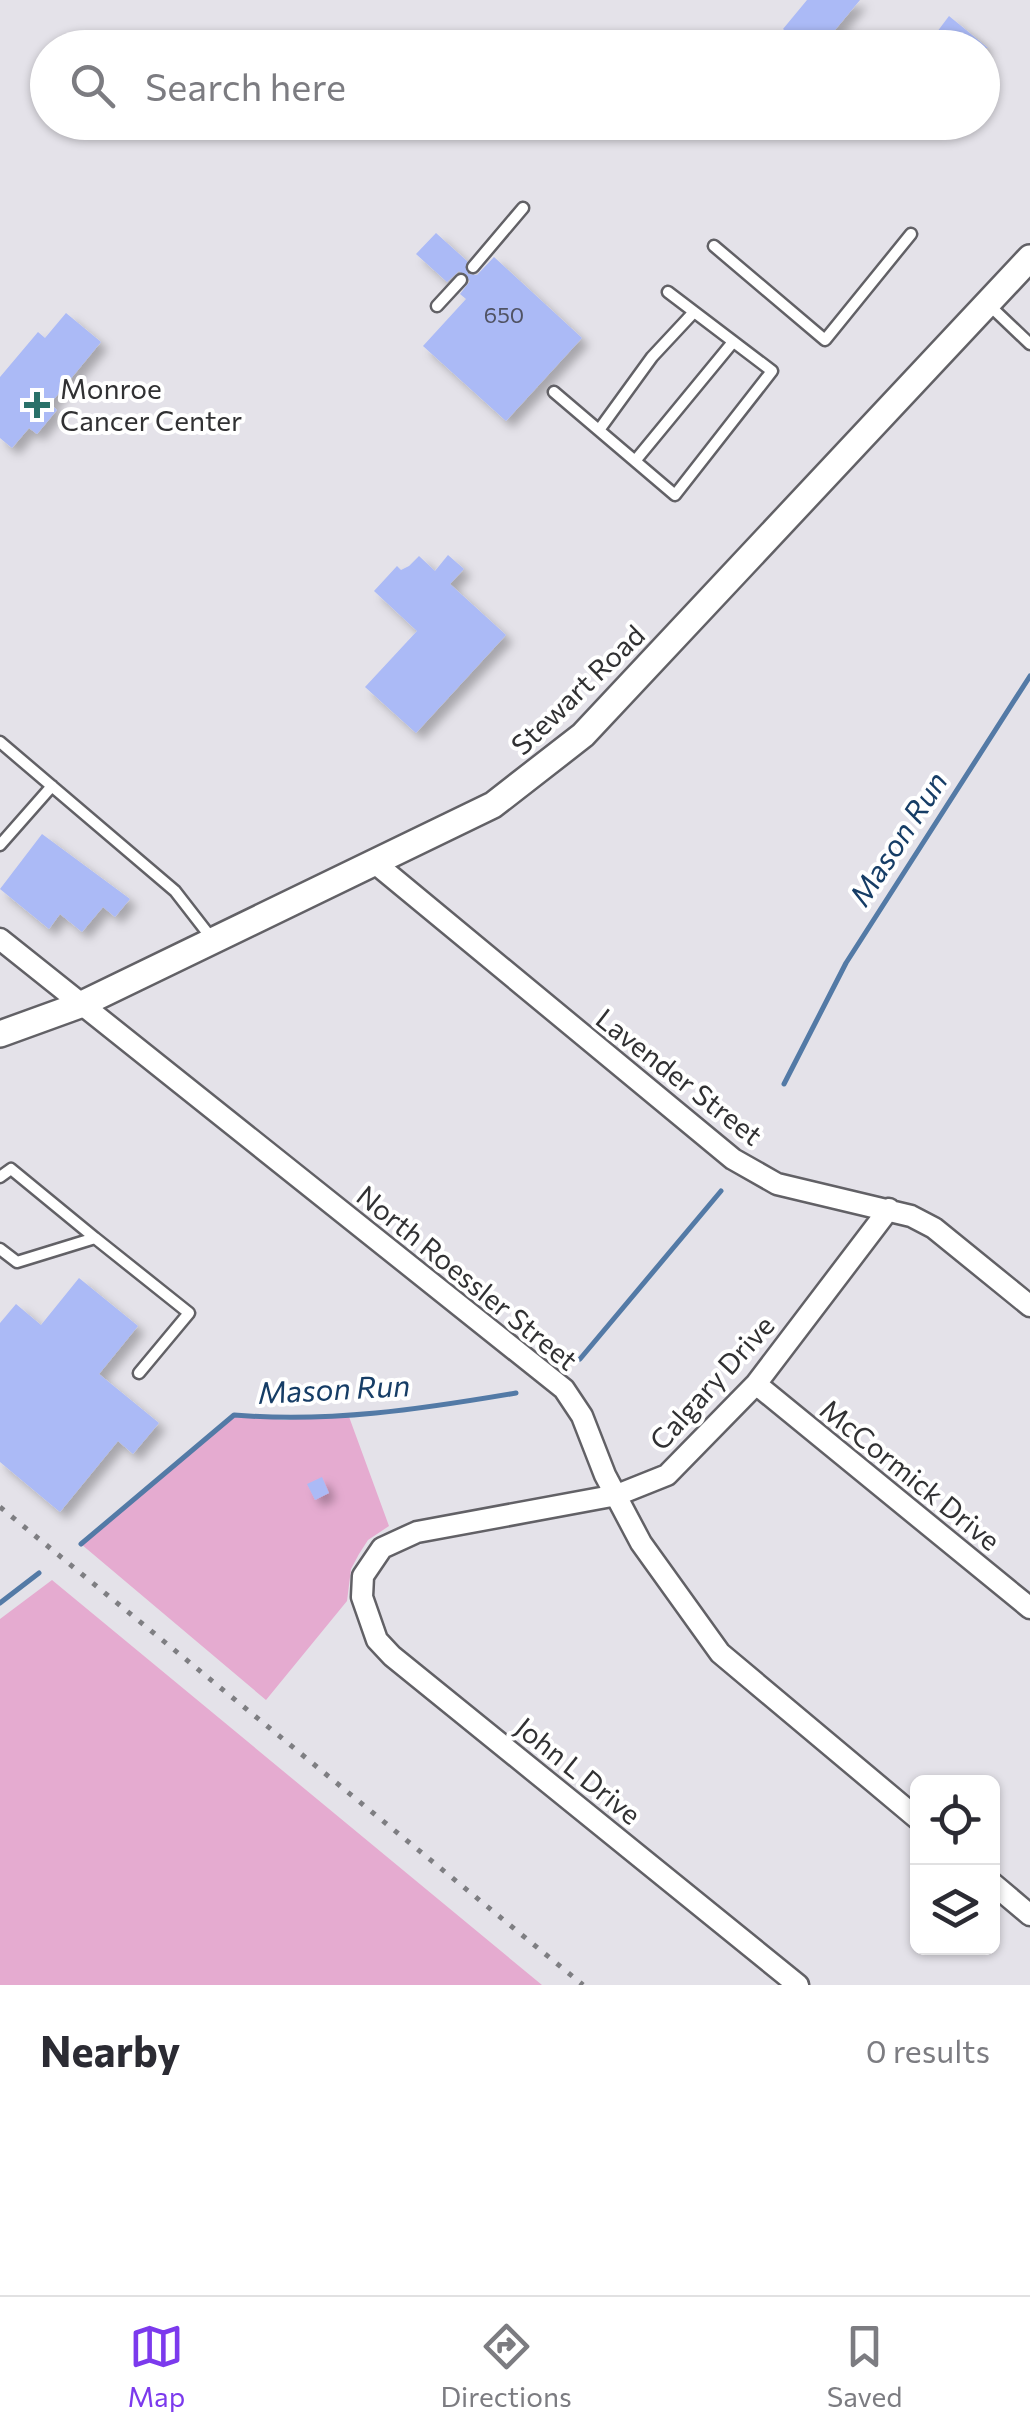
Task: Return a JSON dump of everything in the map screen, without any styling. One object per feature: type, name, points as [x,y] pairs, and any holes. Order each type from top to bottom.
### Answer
[{"type":"street","name":"Stewart Road","points":[[0,1034],[80,1005],[493,805],[583,735],[1030,258]]},
{"type":"street","name":"Lavender Street","points":[[375,863],[733,1159],[778,1184],[890,1209],[934,1228],[1030,1306]]},
{"type":"street","name":"North Roessler Street","points":[[0,939],[564,1389],[582,1416],[616,1495],[672,1592],[720,1654],[910,1812]]},
{"type":"street","name":"Calgary Drive","points":[[363,1576],[382,1548],[417,1532],[616,1495],[666,1474],[756,1384],[890,1209]]},
{"type":"street","name":"McCormick Drive","points":[[756,1384],[1030,1608]]},
{"type":"street","name":"John L Drive","points":[[363,1576],[366,1616],[392,1656],[798,1985]]},
{"type":"street","points":[[1000,1890],[1030,1914]]},
{"type":"lane","points":[[473,266],[523,208]]},
{"type":"lane","points":[[714,246],[824,340],[911,234]]},
{"type":"lane","points":[[437,306],[461,280]]},
{"type":"lane","points":[[554,392],[675,495],[772,372],[668,292]]},
{"type":"lane","points":[[988,304],[1030,344]]},
{"type":"lane","points":[[599,430],[652,357],[694,312]]},
{"type":"lane","points":[[635,461],[733,342]]},
{"type":"lane","points":[[0,742],[176,891],[214,941]]},
{"type":"lane","points":[[0,845],[52,786]]},
{"type":"lane","points":[[0,1178],[10,1168],[188,1313],[139,1372]]},
{"type":"lane","points":[[0,1249],[17,1262],[96,1238]]},
{"type":"shaded area","points":[[348,1414],[389,1526],[368,1540],[351,1569],[347,1601],[266,1700],[81,1544],[234,1415],[285,1420]]},
{"type":"shaded area","points":[[52,1580],[542,1985],[0,1985],[0,1619]]},
{"type":"building","points":[[807,0],[860,0],[835,30],[783,29]]},
{"type":"building","points":[[949,16],[966,30],[938,30]]},
{"type":"building","points":[[436,233],[467,261],[468,274],[477,275],[494,257],[582,338],[506,421],[423,346],[466,299],[460,294],[470,281],[459,271],[447,282],[416,254]]},
{"type":"building","points":[[66,313],[101,342],[50,404],[57,410],[37,434],[29,428],[12,448],[0,438],[0,377],[38,332],[45,338]]},
{"type":"building","points":[[448,555],[464,569],[450,584],[506,635],[416,733],[365,687],[417,631],[374,591],[397,566],[401,570],[419,556],[435,571]]},
{"type":"building","points":[[42,834],[130,899],[115,917],[103,907],[82,932],[60,914],[49,929],[0,889]]},
{"type":"building","points":[[79,1278],[138,1326],[99,1374],[159,1423],[133,1454],[118,1441],[60,1512],[0,1462],[0,1323],[16,1304],[41,1325]]},
{"type":"building","points":[[322,1477],[329,1493],[315,1500],[307,1484]]},
{"type":"waterway","name":"Mason Run","points":[[784,1084],[846,963],[1030,676]]},
{"type":"waterway","name":"Mason Run","points":[[580,1359],[721,1191]]},
{"type":"waterway","name":"Mason Run","points":[[81,1544],[234,1415],[341,1416],[516,1393]]},
{"type":"waterway","name":"Mason Run","points":[[0,1603],[39,1573]]},
{"type":"railway","points":[[0,1507],[583,1985]]},
{"type":"place","name":"Monroe Cancer Center","points":[[37,405]]}]
